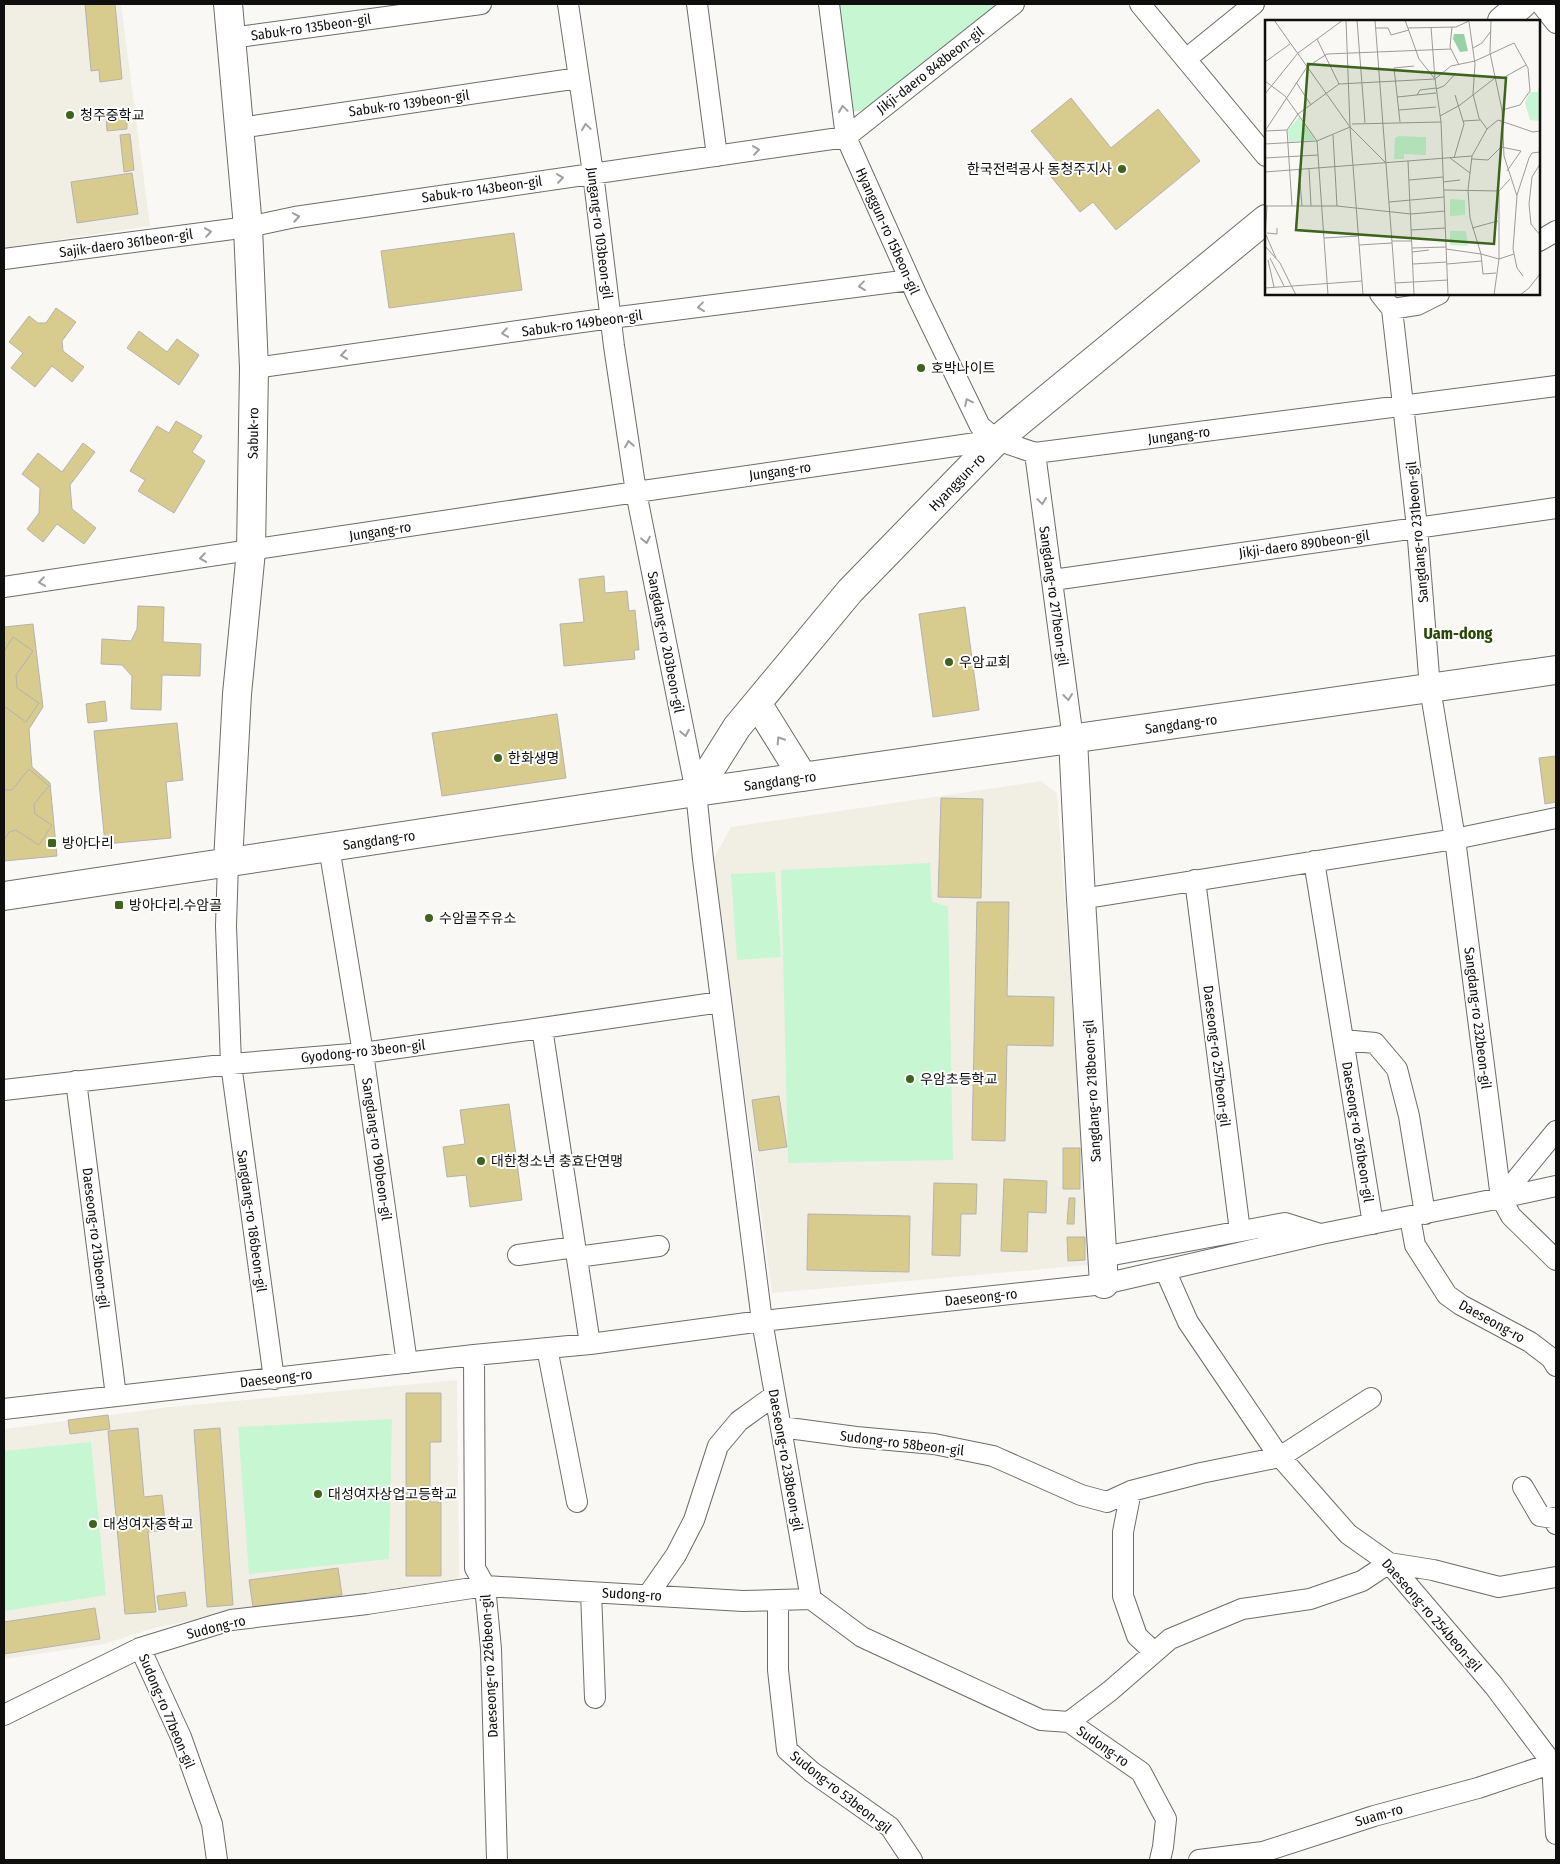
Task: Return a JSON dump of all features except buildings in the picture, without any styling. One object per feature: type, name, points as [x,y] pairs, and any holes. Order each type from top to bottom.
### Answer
[{"type":"street","name":"Sabuk-ro","points":[[228,4],[248,227],[254,368],[251,551],[237,694],[228,862]]},
{"type":"street","name":"Sabuk-ro 135beon-gil","points":[[231,38],[481,4]]},
{"type":"street","name":"Jungang-ro 103beon-gil","points":[[568,4],[593,173],[610,318],[636,492]]},
{"type":"street","points":[[697,4],[717,156]]},
{"type":"street","name":"Hyanggun-ro 15beon-gil","points":[[829,4],[846,137],[910,280],[980,426],[997,440]]},
{"type":"street","name":"Jikji-daero 848beon-gil","points":[[846,137],[1014,4]]},
{"type":"street","points":[[1140,4],[1265,155]]},
{"type":"street","points":[[1186,59],[1254,4]]},
{"type":"street","points":[[1503,20],[1522,4]]},
{"type":"street","points":[[1541,4],[1556,23]]},
{"type":"street","name":"Sabuk-ro 139beon-gil","points":[[239,128],[579,78]]},
{"type":"street","name":"Sabuk-ro 143beon-gil","points":[[248,227],[295,217],[846,137]]},
{"type":"street","name":"Hyanggun-ro","points":[[696,792],[737,727],[850,591],[997,440],[1265,220]]},
{"type":"street","name":"Sajik-daero 361beon-gil","points":[[4,259],[248,227]]},
{"type":"street","points":[[1540,239],[1556,231]]},
{"type":"street","name":"Sabuk-ro 149beon-gil","points":[[254,368],[610,318],[910,280]]},
{"type":"street","points":[[1386,301],[1417,305],[1437,295]]},
{"type":"street","name":"Sangdang-ro 231beon-gil","points":[[1386,301],[1404,406],[1417,527],[1430,688]]},
{"type":"street","name":"Jungang-ro","points":[[4,587],[997,440],[1035,453],[1556,386]]},
{"type":"street","name":"Sangdang-ro 217beon-gil","points":[[1035,453],[1073,739]]},
{"type":"street","name":"Sangdang-ro 203beon-gil","points":[[636,492],[696,792],[721,1002]]},
{"type":"street","name":"Jikji-daero 890beon-gil","points":[[1053,580],[1556,508]]},
{"type":"street","name":"Sangdang-ro","points":[[4,896],[696,792],[1556,670]]},
{"type":"street","name":"Sangdang-ro 232beon-gil","points":[[1430,688],[1455,839],[1501,1198]]},
{"type":"street","points":[[757,703],[803,777]]},
{"type":"street","name":"Sangdang-ro 218beon-gil","points":[[1073,739],[1104,1284]]},
{"type":"street","points":[[1081,899],[1455,839],[1556,818]]},
{"type":"street","name":"Sangdang-ro 190beon-gil","points":[[329,847],[363,1052],[407,1363]]},
{"type":"street","name":"Daeseong-ro 261beon-gil","points":[[1314,861],[1373,1224]]},
{"type":"street","name":"Sangdang-ro 186beon-gil","points":[[228,862],[226,926],[231,1064],[274,1379]]},
{"type":"street","name":"Daeseong-ro 257beon-gil","points":[[1194,880],[1240,1231]]},
{"type":"street","name":"Gyodong-ro 3beon-gil","points":[[4,1090],[231,1064],[363,1052],[721,1002]]},
{"type":"street","name":"Daeseong-ro 238beon-gil","points":[[721,1002],[762,1321],[811,1599]]},
{"type":"street","points":[[542,1028],[590,1344]]},
{"type":"street","name":"Daeseong-ro 261beon-gil","points":[[1343,1040],[1375,1043],[1397,1068],[1409,1116]]},
{"type":"street","name":"Daeseong-ro 213beon-gil","points":[[76,1081],[116,1396]]},
{"type":"street","name":"Daeseong-ro","points":[[1409,1116],[1417,1216],[1415,1245],[1447,1295],[1461,1305],[1530,1342],[1551,1358],[1556,1366]]},
{"type":"street","points":[[1556,1131],[1501,1198],[1511,1216],[1556,1260]]},
{"type":"street","name":"Daeseong-ro","points":[[4,1409],[474,1355],[590,1344],[762,1321],[1104,1284],[1321,1234],[1417,1216],[1556,1186]]},
{"type":"street","points":[[1102,1257],[1285,1223],[1321,1234]]},
{"type":"street","points":[[518,1255],[659,1246]]},
{"type":"street","name":"Daeseong-ro 254beon-gil","points":[[1165,1270],[1188,1322],[1280,1457],[1348,1534],[1389,1563],[1494,1686],[1554,1762]]},
{"type":"street","points":[[547,1348],[577,1502]]},
{"type":"street","name":"Daeseong-ro 226beon-gil","points":[[474,1355],[475,1568],[485,1586],[491,1649],[497,1860]]},
{"type":"street","points":[[648,1595],[676,1555],[694,1520],[718,1446],[739,1421],[775,1395]]},
{"type":"street","points":[[1280,1457],[1371,1398]]},
{"type":"street","name":"Sudong-ro 58beon-gil","points":[[781,1427],[856,1437],[934,1444],[993,1456],[1081,1495],[1108,1502],[1131,1491],[1201,1473],[1280,1457]]},
{"type":"street","points":[[1524,1487],[1540,1516],[1554,1518],[1556,1524]]},
{"type":"street","points":[[1131,1491],[1123,1532],[1123,1596],[1137,1636],[1154,1652]]},
{"type":"street","points":[[1069,1722],[1110,1691],[1170,1639],[1242,1609],[1310,1599],[1362,1581],[1389,1563],[1434,1570],[1500,1586],[1556,1577]]},
{"type":"street","name":"Sudong-ro","points":[[4,1715],[140,1648],[231,1620],[366,1604],[485,1586],[743,1601],[811,1599],[862,1637],[1041,1720],[1069,1722],[1141,1772],[1166,1819],[1164,1847],[1160,1860]]},
{"type":"street","points":[[591,1592],[595,1698]]},
{"type":"street","name":"Sudong-ro 53beon-gil","points":[[778,1600],[778,1670],[787,1750],[812,1772],[890,1826],[912,1860]]},
{"type":"street","name":"Sudong-ro 77beon-gil","points":[[140,1648],[181,1737],[212,1824],[217,1860]]},
{"type":"street","points":[[1554,1762],[1556,1834]]},
{"type":"street","name":"Suam-ro","points":[[1199,1860],[1263,1856],[1374,1816],[1478,1788],[1554,1762]]},
{"type":"shaded area","name":"청주중학교","points":[[4,4],[121,4],[150,226],[4,248]]},
{"type":"shaded area","name":"우암초등학교","points":[[1041,781],[1057,793],[1089,1265],[772,1293],[736,1028],[708,869],[731,827]]},
{"type":"shaded area","points":[[457,1380],[459,1580],[192,1620],[147,1630],[105,1644],[4,1659],[4,1429],[170,1407]]},
{"type":"green space","points":[[837,4],[997,4],[873,109],[851,112]]},
{"type":"green space","points":[[930,863],[932,902],[948,906],[953,1160],[788,1163],[781,870]]},
{"type":"green space","points":[[775,872],[781,957],[737,960],[731,874]]},
{"type":"green space","points":[[392,1419],[389,1559],[249,1574],[238,1427]]},
{"type":"green space","points":[[91,1442],[106,1595],[4,1611],[4,1451]]},
{"type":"place","name":"청주중학교","points":[[70,115]]},
{"type":"place","name":"한국전력공사 동청주지사","points":[[1122,169]]},
{"type":"place","name":"호박나이트","points":[[921,368]]},
{"type":"place","name":"우암교회","points":[[949,662]]},
{"type":"place","name":"한화생명","points":[[498,758]]},
{"type":"place","name":"방아다리","points":[[52,843]]},
{"type":"place","name":"방아다리.수암골","points":[[119,905]]},
{"type":"place","name":"수암골주유소","points":[[429,918]]},
{"type":"place","name":"우암초등학교","points":[[910,1079]]},
{"type":"place","name":"대한청소년 충효단연맹","points":[[481,1161]]},
{"type":"place","name":"대성여자상업고등학교","points":[[318,1494]]},
{"type":"place","name":"대성여자중학교","points":[[93,1524]]},
{"type":"district","name":"Uam-dong","points":[[1458,633]]}]
